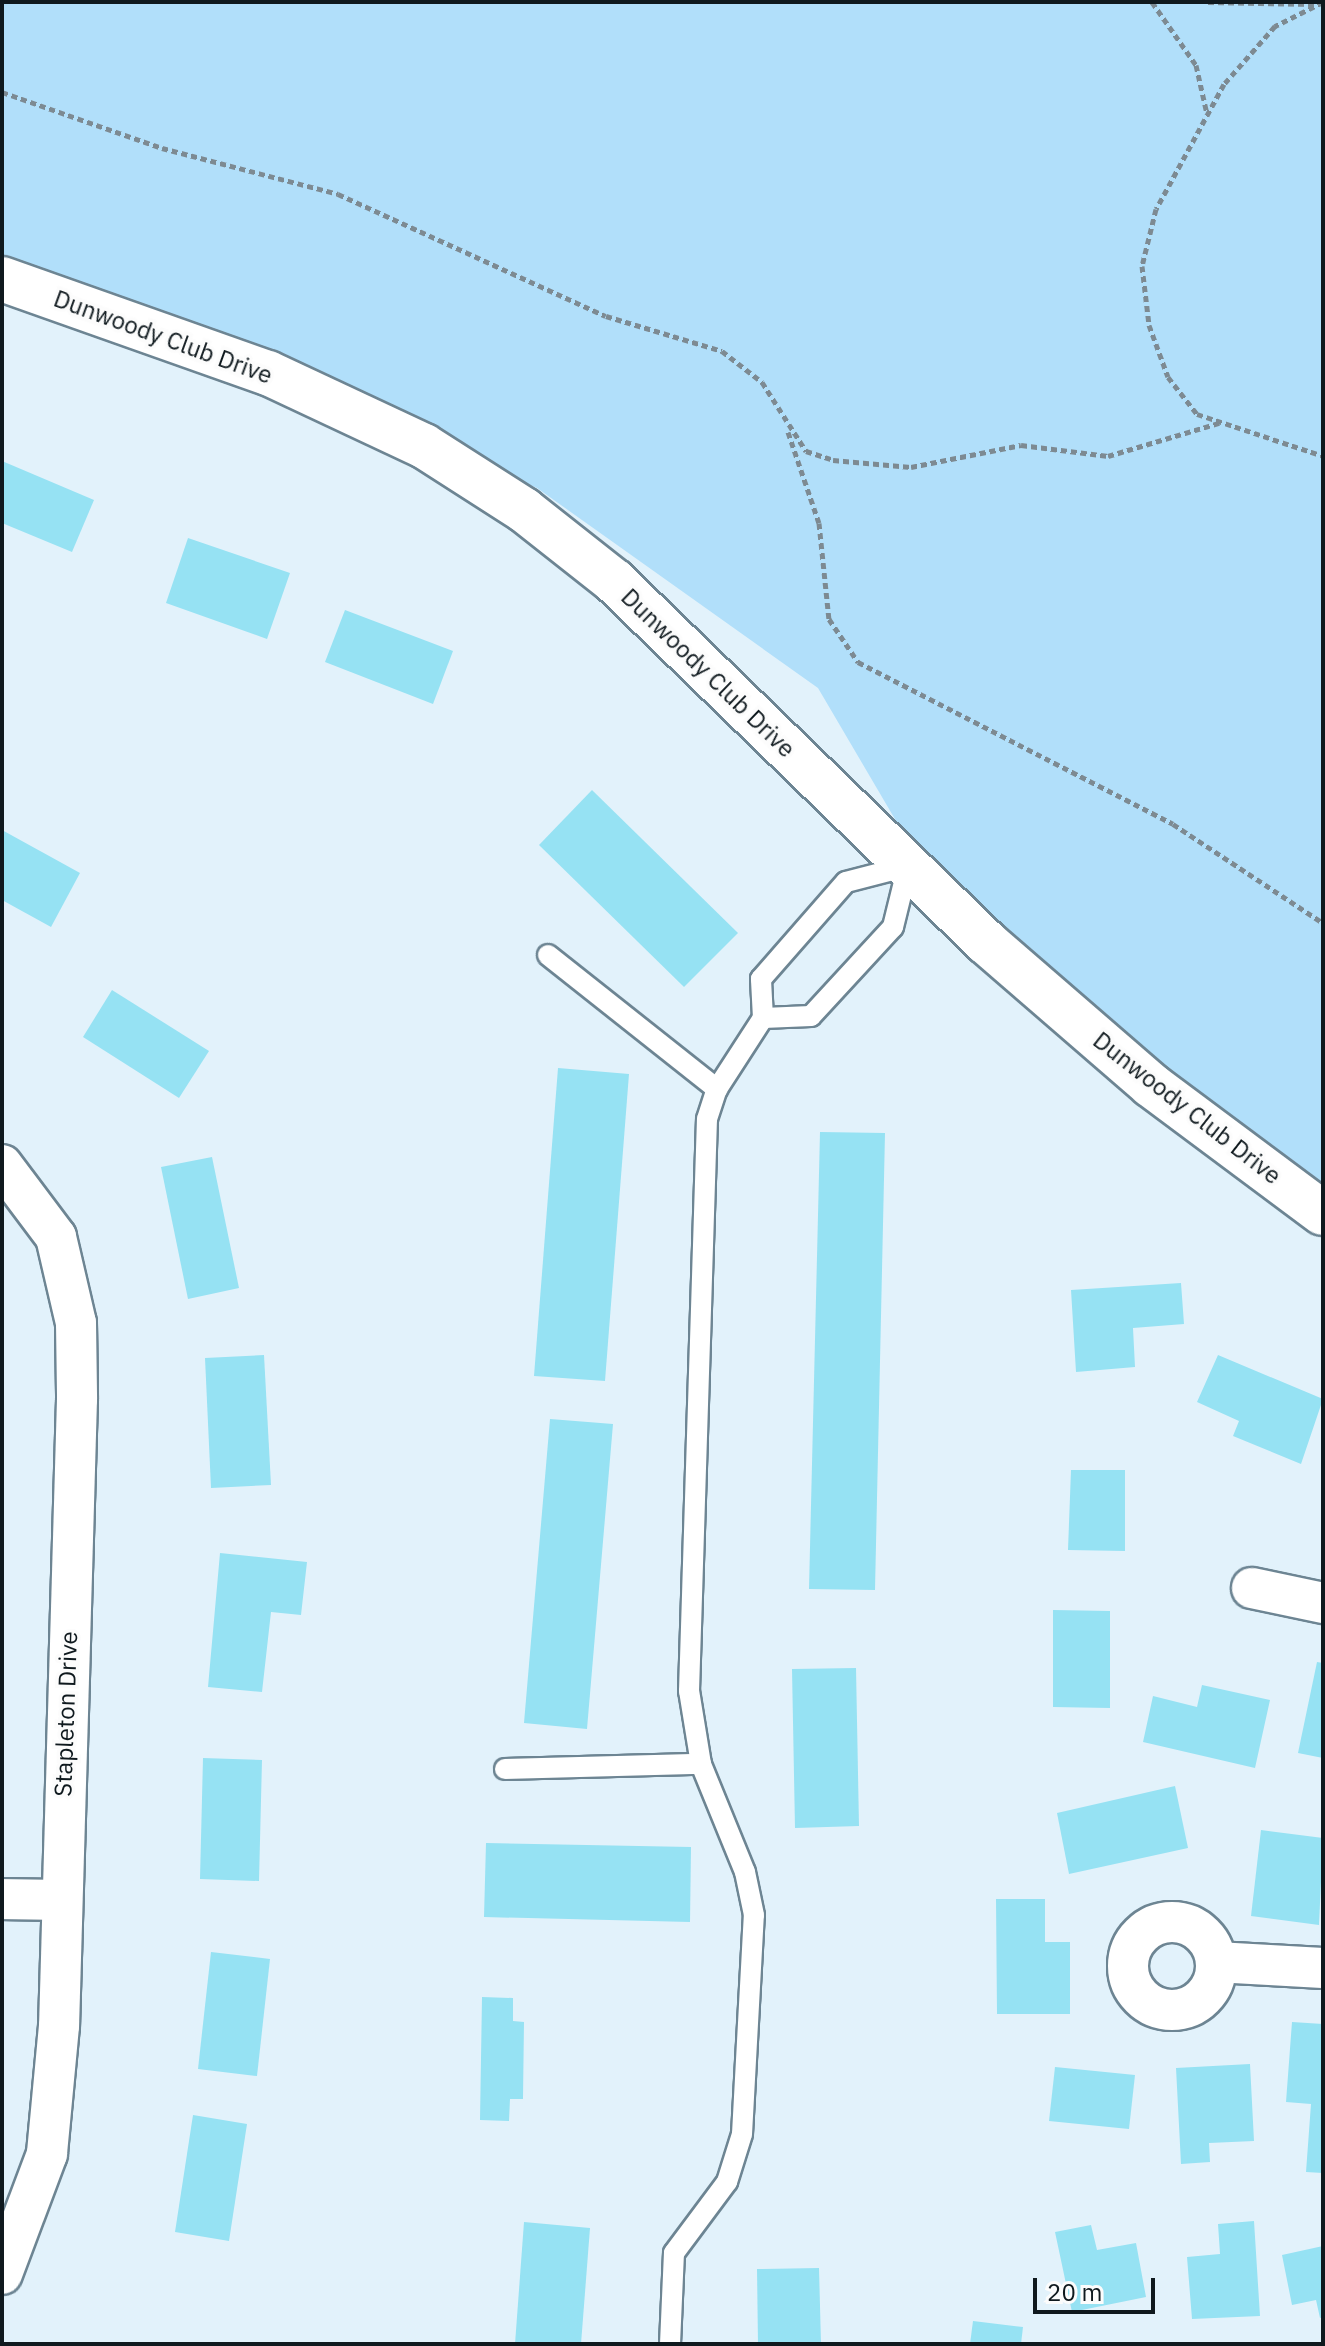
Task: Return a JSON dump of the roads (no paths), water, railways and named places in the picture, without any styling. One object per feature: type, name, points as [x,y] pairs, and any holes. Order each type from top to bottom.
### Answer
[{"type":"street","name":"Dunwoody Club Drive","points":[[2,279],[268,373],[424,446],[524,510],[614,581],[908,866],[1151,1085],[1323,1213]]},
{"type":"street","name":"Stapleton Drive","points":[[2,1165],[56,1237],[76,1323],[59,2026],[47,2154],[2,2274]]},
{"type":"street","points":[[1252,1588],[1323,1603]]},
{"type":"street","points":[[2,1899],[60,1900]]},
{"type":"street","points":[[1216,1962],[1323,1968]]},
{"type":"lane","points":[[670,2344],[674,2253],[727,2182],[744,2103],[754,1915],[745,1872],[701,1764],[689,1691],[694,1389],[707,1119],[717,1089],[763,1018],[761,979],[846,882],[908,866],[893,927],[811,1016],[763,1018]]},
{"type":"lane","points":[[548,955],[717,1089]]},
{"type":"lane","points":[[505,1769],[701,1764]]}]
